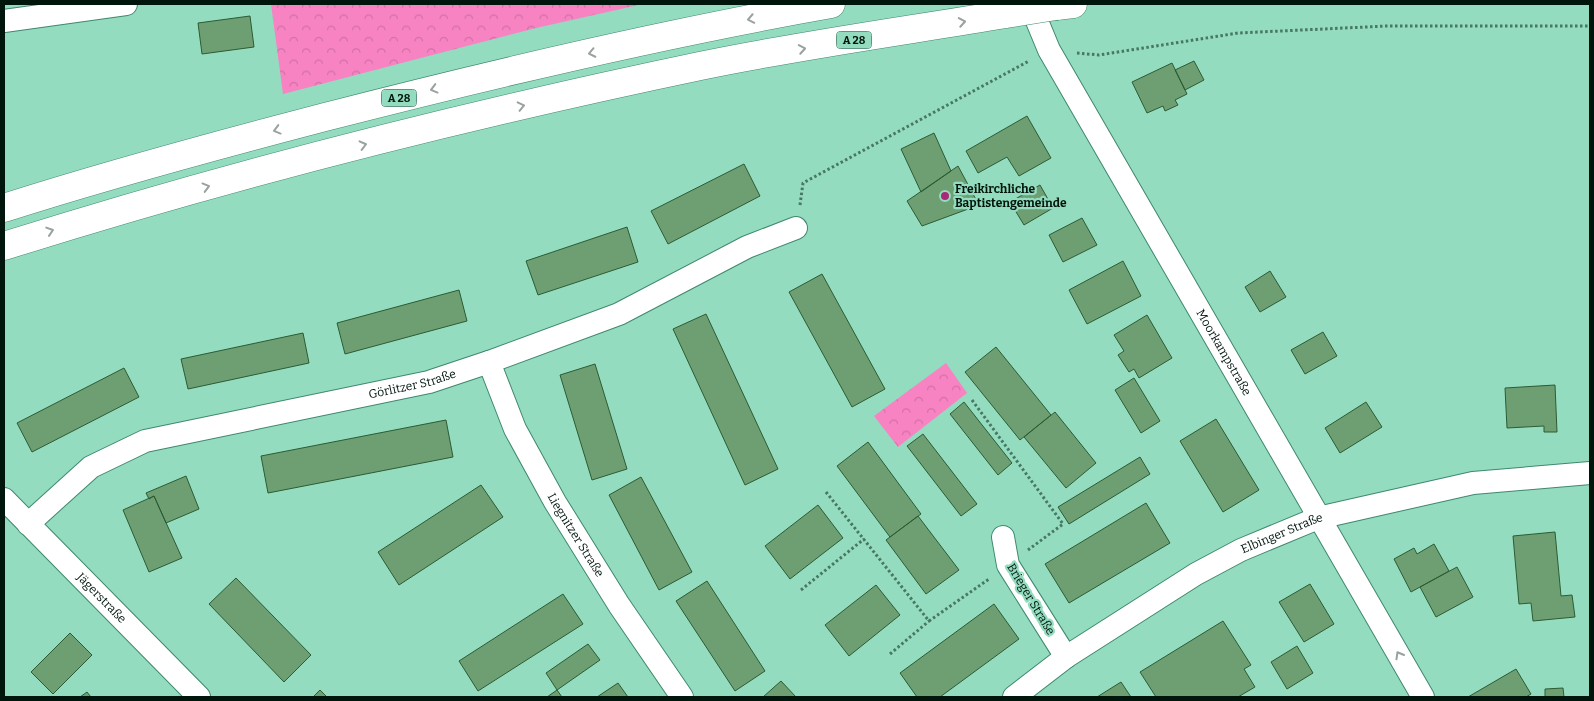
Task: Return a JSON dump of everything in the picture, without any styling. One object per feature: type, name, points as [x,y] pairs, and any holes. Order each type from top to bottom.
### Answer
[{"type":"highway","name":"A 28","points":[[4,208],[192,152],[463,81],[693,31],[831,4]]},
{"type":"highway","name":"A 28","points":[[4,246],[201,188],[489,113],[702,66],[1041,7]]},
{"type":"street","points":[[4,21],[126,4]]},
{"type":"street","name":"Moorkampstraße","points":[[1041,7],[1049,50],[1318,518],[1424,697]]},
{"type":"street","name":"Görlitzer Straße","points":[[28,524],[91,467],[145,441],[429,382],[619,314],[747,247],[796,228]]},
{"type":"street","name":"Liegnitzer Straße","points":[[489,362],[515,429],[555,502],[620,605],[682,697]]},
{"type":"street","name":"Elbinger Straße","points":[[1014,697],[1066,657],[1196,574],[1241,550],[1318,518],[1472,484],[1590,473]]},
{"type":"street","name":"Jägerstraße","points":[[4,499],[199,697]]},
{"type":"street","name":"Brieger Straße","points":[[1003,537],[1008,565],[1066,657]]},
{"type":"path","points":[[796,228],[803,183],[1049,50],[1099,55],[1238,33],[1337,29],[1590,26]]},
{"type":"path","points":[[890,654],[930,621],[1063,524],[972,400]]},
{"type":"path","points":[[826,492],[930,621]]},
{"type":"path","points":[[801,590],[864,539]]},
{"type":"green space","points":[[271,4],[643,4],[536,28],[283,94]]},
{"type":"green space","points":[[946,363],[967,393],[898,447],[874,416]]},
{"type":"building","points":[[250,16],[254,47],[202,54],[198,23]]},
{"type":"building","points":[[1194,61],[1204,80],[1185,90],[1175,70]]},
{"type":"building","points":[[1172,63],[1187,94],[1175,100],[1178,105],[1165,111],[1163,106],[1147,113],[1132,82]]},
{"type":"building","points":[[1027,116],[1051,158],[1019,176],[1007,157],[978,173],[966,151]]},
{"type":"building","points":[[934,133],[951,171],[921,192],[901,149]]},
{"type":"building","points":[[744,164],[760,196],[668,244],[651,211]]},
{"type":"building","name":"Freikirchliche Baptistengemeinde","points":[[958,166],[979,205],[922,226],[907,201]]},
{"type":"building","points":[[1040,185],[1053,208],[1024,225],[1010,202]]},
{"type":"building","points":[[1082,218],[1097,245],[1063,262],[1049,235]]},
{"type":"building","points":[[627,227],[638,262],[538,295],[526,261]]},
{"type":"building","points":[[1123,261],[1141,296],[1087,324],[1069,290]]},
{"type":"building","points":[[1270,271],[1286,297],[1260,312],[1245,287]]},
{"type":"building","points":[[822,274],[885,389],[852,407],[789,292]]},
{"type":"building","points":[[459,290],[467,321],[345,354],[337,323]]},
{"type":"building","points":[[706,314],[778,469],[745,485],[673,329]]},
{"type":"building","points":[[1147,315],[1172,358],[1139,378],[1134,369],[1129,372],[1118,355],[1124,351],[1114,335]]},
{"type":"building","points":[[1323,332],[1337,356],[1305,374],[1291,350]]},
{"type":"building","points":[[303,333],[309,363],[188,389],[181,359]]},
{"type":"building","points":[[996,347],[1051,415],[1020,440],[965,372]]},
{"type":"building","points":[[595,364],[627,469],[592,480],[560,375]]},
{"type":"building","points":[[124,368],[139,397],[32,452],[17,423]]},
{"type":"building","points":[[1134,378],[1160,421],[1141,433],[1115,390]]},
{"type":"building","points":[[1555,385],[1557,432],[1544,432],[1544,426],[1507,428],[1505,388]]},
{"type":"building","points":[[964,402],[1012,463],[998,475],[950,414]]},
{"type":"building","points":[[1366,402],[1382,427],[1340,453],[1325,428]]},
{"type":"building","points":[[1055,412],[1096,463],[1066,488],[1024,437]]},
{"type":"building","points":[[1216,419],[1259,490],[1223,512],[1180,441]]},
{"type":"building","points":[[446,420],[453,457],[268,493],[261,456]]},
{"type":"building","points":[[923,434],[977,504],[961,516],[907,446]]},
{"type":"building","points":[[868,442],[921,514],[890,537],[837,466]]},
{"type":"building","points":[[1140,457],[1150,474],[1069,524],[1058,507]]},
{"type":"building","points":[[186,476],[199,509],[166,523],[154,496],[149,499],[146,493]]},
{"type":"building","points":[[641,477],[692,572],[659,590],[609,495]]},
{"type":"building","points":[[481,485],[503,517],[399,585],[378,552]]},
{"type":"building","points":[[154,496],[182,558],[149,572],[123,510]]},
{"type":"building","points":[[1146,503],[1170,543],[1069,603],[1045,564]]},
{"type":"building","points":[[818,505],[843,538],[790,579],[765,546]]},
{"type":"building","points":[[918,516],[959,570],[926,594],[886,540]]},
{"type":"building","points":[[1555,532],[1561,596],[1572,595],[1575,617],[1533,621],[1531,603],[1519,604],[1513,536]]},
{"type":"building","points":[[1434,544],[1449,571],[1411,592],[1394,559],[1414,548],[1417,554]]},
{"type":"building","points":[[1457,567],[1473,597],[1436,617],[1420,587]]},
{"type":"building","points":[[236,578],[311,655],[284,682],[209,604]]},
{"type":"building","points":[[707,581],[765,671],[735,691],[676,601]]},
{"type":"building","points":[[1310,584],[1334,624],[1304,642],[1279,602]]},
{"type":"building","points":[[876,585],[900,615],[849,656],[825,625]]},
{"type":"building","points":[[563,594],[583,624],[478,691],[459,661]]},
{"type":"building","points":[[994,604],[1019,639],[940,697],[917,697],[900,673]]},
{"type":"building","points":[[1223,621],[1251,665],[1244,669],[1255,687],[1238,697],[1156,697],[1140,672]]},
{"type":"building","points":[[70,633],[92,655],[53,694],[31,672]]},
{"type":"building","points":[[588,644],[600,660],[557,690],[546,673]]},
{"type":"building","points":[[1297,646],[1313,673],[1287,689],[1271,662]]},
{"type":"building","points":[[1516,669],[1531,694],[1526,697],[1468,697]]},
{"type":"building","points":[[781,681],[796,697],[763,697]]},
{"type":"building","points":[[1121,682],[1131,697],[1097,697]]},
{"type":"building","points":[[618,683],[628,697],[597,697]]},
{"type":"building","points":[[1563,688],[1564,697],[1545,697],[1545,689]]},
{"type":"building","points":[[320,690],[327,697],[313,697]]},
{"type":"building","points":[[557,690],[562,697],[547,697]]},
{"type":"building","points":[[87,692],[91,697],[80,697]]},
{"type":"place","name":"Freikirchliche Baptistengemeinde","points":[[945,196]]}]
